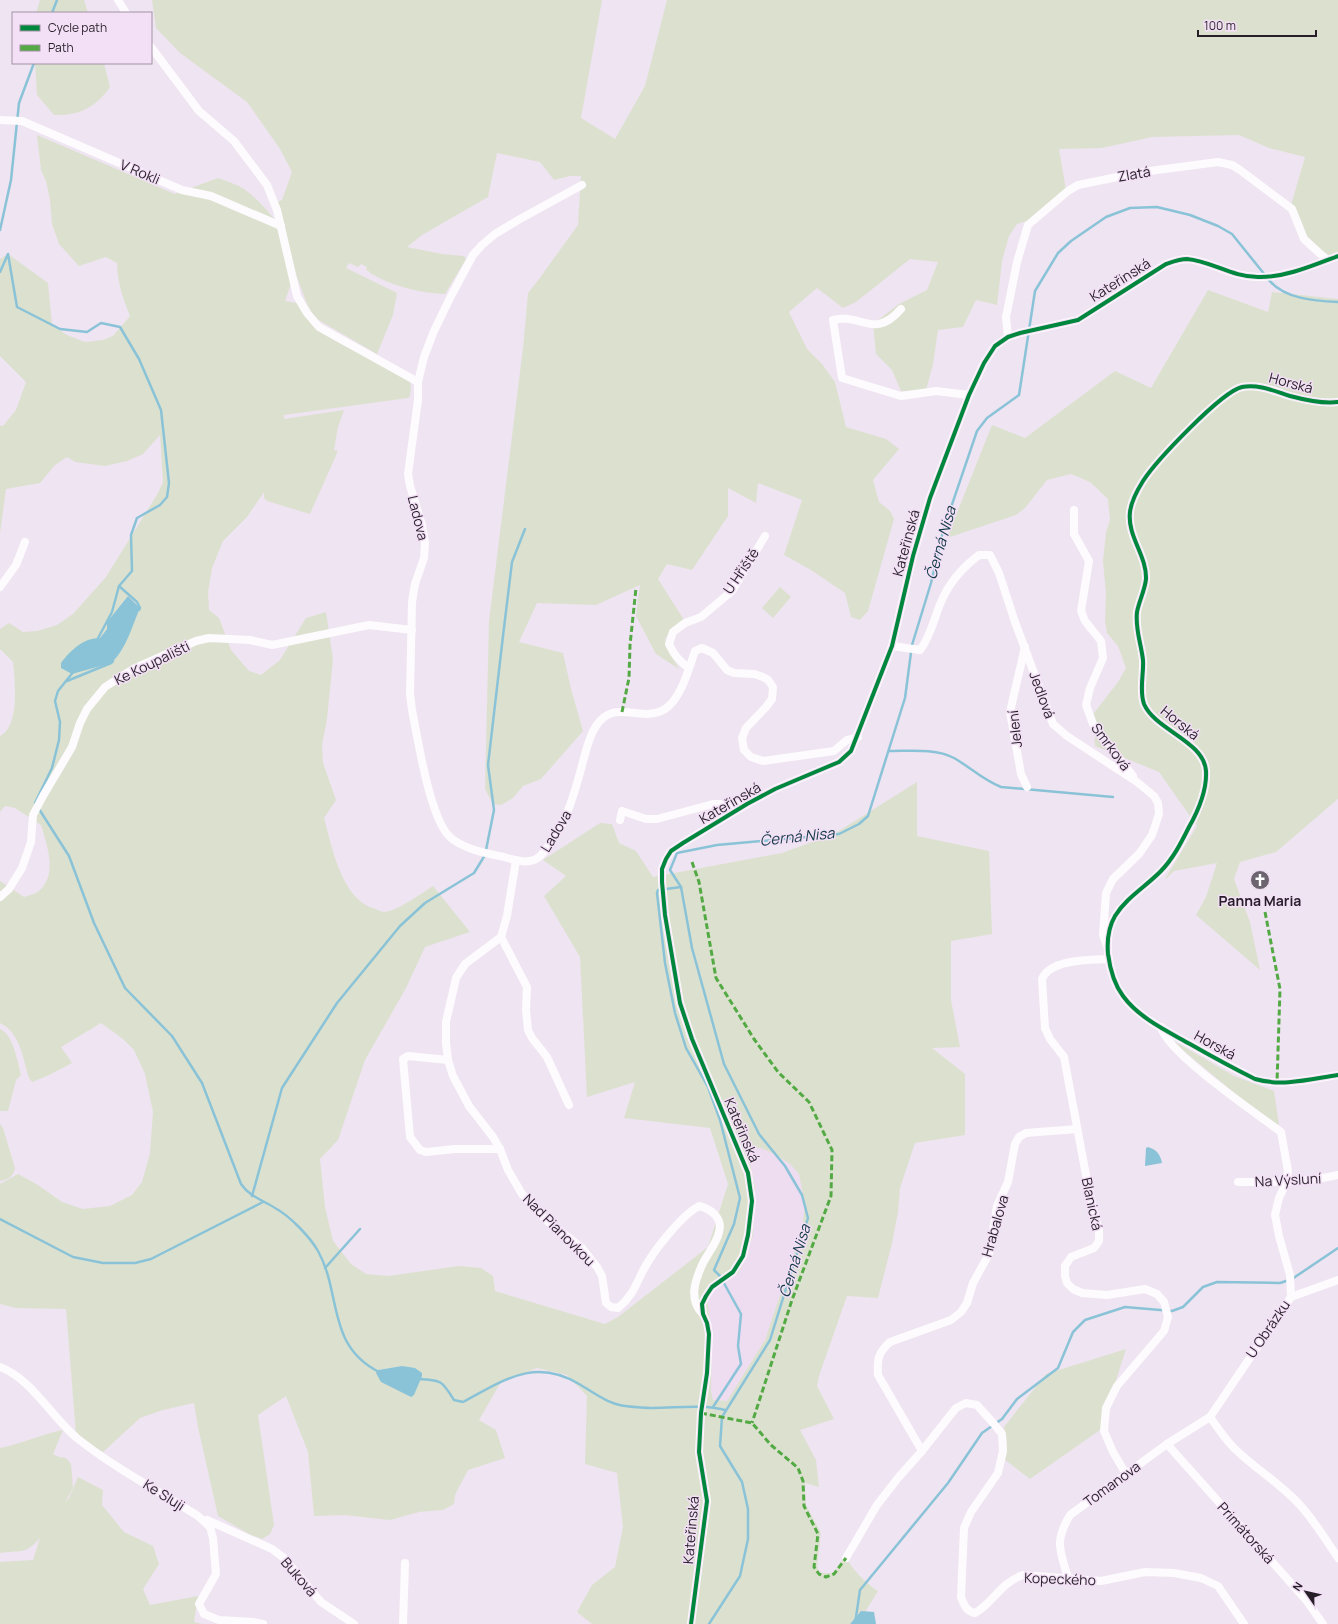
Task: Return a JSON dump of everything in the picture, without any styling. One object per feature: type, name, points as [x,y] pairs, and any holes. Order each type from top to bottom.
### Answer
[{"type":"street","points":[[118,0],[125,12]]},
{"type":"street","points":[[152,48],[199,111],[234,142],[267,185],[277,210],[297,296],[307,313],[319,327],[418,382]]},
{"type":"street","name":"V Rokli","points":[[0,120],[22,122],[182,190],[211,196],[281,226]]},
{"type":"street","name":"Zlatá","points":[[1008,337],[1006,317],[1017,262],[1028,225],[1068,191],[1078,185],[1142,172],[1218,162],[1232,165],[1292,209],[1304,239],[1327,260]]},
{"type":"street","name":"Ladova","points":[[582,185],[495,234],[473,255],[450,296],[434,331],[424,357],[418,382],[418,400],[408,474],[410,486],[422,525],[425,543],[424,558],[412,602],[410,677],[411,702],[432,803],[438,819],[448,835],[465,847],[516,860],[531,862],[536,860],[543,854],[555,837],[567,816],[586,751],[595,727],[600,720],[607,714],[614,712],[645,714],[655,713],[665,709],[678,693],[689,668],[694,651],[702,648],[713,653],[727,670],[734,673],[754,674],[768,680],[773,687],[772,699],[746,728],[742,738],[744,750],[751,757],[763,761],[834,751],[848,740],[858,737]]},
{"type":"street","name":"Kateřinská","points":[[691,1624],[707,1501],[699,1452],[700,1414],[707,1373],[708,1334],[702,1304],[712,1287],[733,1272],[743,1256],[748,1234],[752,1201],[748,1173],[692,1039],[680,1003],[665,915],[662,869],[666,859],[671,851],[747,804],[775,789],[839,762],[851,751],[858,737],[892,646],[912,556],[930,498],[969,396],[984,363],[995,346],[1008,337],[1020,333],[1078,320],[1166,264],[1177,260],[1186,259],[1238,275],[1259,277],[1302,269],[1338,256]]},
{"type":"street","points":[[901,309],[889,321],[881,324],[873,324],[842,318],[833,320],[842,378],[901,396],[936,391],[969,396]]},
{"type":"street","name":"Horská","points":[[1338,402],[1328,403],[1293,397],[1260,386],[1240,387],[1219,402],[1174,444],[1142,482],[1130,511],[1130,524],[1143,561],[1146,577],[1137,611],[1136,633],[1143,661],[1142,693],[1144,703],[1152,715],[1199,754],[1205,764],[1206,778],[1193,820],[1173,857],[1159,873],[1134,894],[1116,914],[1110,926],[1108,947],[1111,973],[1124,998],[1139,1012],[1161,1027],[1239,1071],[1264,1082],[1283,1083],[1338,1074]]},
{"type":"street","name":"Smrková","points":[[1074,510],[1074,534],[1089,561],[1081,611],[1085,621],[1101,641],[1103,658],[1090,688],[1086,705],[1093,724],[1137,782]]},
{"type":"street","name":"U Hřiště","points":[[689,668],[678,662],[672,652],[669,644],[673,632],[685,623],[701,617],[732,591],[765,536]]},
{"type":"street","points":[[0,587],[16,565],[25,542]]},
{"type":"street","name":"Jedlová","points":[[892,646],[920,650],[926,642],[942,601],[950,586],[962,570],[979,555],[990,556],[996,567],[1053,724],[1058,730],[1137,782],[1154,796],[1158,803],[1159,814],[1152,835],[1139,854],[1113,879],[1106,893],[1102,922],[1103,935],[1108,947]]},
{"type":"street","name":"Ke Koupališti","points":[[0,898],[9,889],[22,868],[31,842],[35,812],[72,748],[80,723],[91,704],[105,688],[133,669],[196,641],[209,638],[250,640],[272,645],[368,624],[412,630]]},
{"type":"street","name":"Jelení","points":[[1025,646],[1010,712],[1021,774],[1027,787]]},
{"type":"street","points":[[620,820],[622,811],[646,819],[657,819],[713,804],[747,804]]},
{"type":"street","points":[[516,860],[507,916],[501,937],[527,987],[526,1010],[528,1030],[547,1058],[569,1105]]},
{"type":"street","name":"Nad Pianovkou","points":[[501,937],[465,964],[456,978],[446,1022],[448,1060],[453,1076],[469,1106],[493,1137],[500,1149],[508,1170],[522,1194],[546,1220],[582,1248],[597,1266],[602,1276],[606,1303],[611,1307],[618,1308],[631,1296],[638,1278],[653,1254],[690,1211],[699,1206],[713,1212],[720,1226],[719,1233],[703,1263],[696,1282],[694,1294],[696,1306],[703,1314]]},
{"type":"street","name":"Blanická","points":[[1109,959],[1077,961],[1052,967],[1044,973],[1042,979],[1045,1028],[1050,1040],[1064,1057],[1077,1128],[1099,1231],[1099,1242],[1094,1248],[1071,1257],[1065,1266],[1067,1283],[1073,1289],[1082,1293],[1107,1294],[1145,1289],[1157,1294],[1164,1302],[1168,1317],[1164,1331],[1116,1386],[1106,1408],[1104,1432],[1113,1452],[1126,1474]]},
{"type":"street","name":"U Obrázku","points":[[1161,1027],[1166,1039],[1181,1054],[1213,1081],[1280,1132],[1288,1171],[1286,1183],[1279,1198],[1275,1215],[1279,1236],[1290,1275],[1291,1297],[1210,1417]]},
{"type":"street","points":[[448,1060],[408,1056],[403,1058],[410,1137],[420,1150],[426,1152],[455,1149],[500,1149]]},
{"type":"street","name":"Hrabalova","points":[[922,1451],[878,1375],[878,1361],[882,1350],[890,1342],[951,1320],[961,1312],[973,1283],[990,1254],[997,1206],[1008,1182],[1015,1144],[1019,1137],[1026,1133],[1077,1128]]},
{"type":"street","name":"Na Výsluní","points":[[1238,1182],[1286,1183],[1320,1179],[1338,1175]]},
{"type":"street","points":[[1291,1297],[1338,1280]]},
{"type":"street","name":"Ke Sluji","points":[[0,1367],[28,1385],[76,1437],[97,1454],[198,1516],[210,1527],[213,1538],[216,1574],[199,1604],[204,1614],[219,1620],[262,1624]]},
{"type":"street","name":"Kopeckého","points":[[846,1558],[877,1505],[956,1408],[966,1403],[976,1404],[1002,1434],[1003,1450],[998,1473],[971,1512],[964,1528],[961,1597],[964,1606],[970,1612],[975,1613],[984,1608],[1002,1587],[1022,1575],[1101,1581],[1145,1572],[1174,1573],[1201,1578],[1218,1586],[1244,1624]]},
{"type":"street","points":[[1210,1417],[1235,1450],[1271,1478],[1299,1503],[1338,1558]]},
{"type":"street","name":"Tomanova","points":[[1068,1578],[1059,1543],[1062,1528],[1070,1515],[1167,1444],[1210,1417]]},
{"type":"street","name":"Primátorská","points":[[1167,1444],[1306,1600],[1323,1624]]},
{"type":"street","name":"Buková","points":[[198,1516],[272,1549],[284,1558],[321,1602],[354,1624]]},
{"type":"street","points":[[402,1624],[405,1563]]},
{"type":"shaded area","points":[[752,1147],[761,1148],[776,1155],[790,1164],[799,1174],[805,1205],[802,1229],[765,1340],[727,1401],[713,1400],[711,1391],[712,1336],[707,1299],[753,1235],[755,1187],[748,1154]]},
{"type":"green space","points":[[40,0],[84,0],[88,12],[36,12]]},
{"type":"green space","points":[[152,0],[602,0],[581,118],[615,139],[645,86],[667,0],[1338,0],[1338,253],[1331,256],[1315,246],[1309,240],[1305,235],[1291,205],[1305,157],[1269,148],[1239,135],[1152,137],[1102,148],[1059,149],[1066,190],[1029,220],[1017,224],[1009,236],[1002,261],[997,305],[976,300],[963,327],[938,330],[933,364],[926,390],[901,391],[892,370],[876,354],[873,324],[899,304],[927,290],[938,262],[910,259],[856,302],[843,308],[817,288],[789,312],[807,349],[822,364],[835,382],[846,427],[886,439],[899,449],[873,480],[879,502],[890,511],[894,519],[868,611],[860,620],[851,617],[845,593],[811,570],[784,555],[802,500],[758,483],[756,503],[728,488],[728,516],[692,570],[667,564],[658,579],[684,620],[671,630],[665,639],[668,649],[679,669],[656,654],[636,616],[640,585],[596,605],[537,603],[519,642],[563,653],[583,731],[541,779],[523,786],[513,798],[501,805],[493,804],[485,789],[489,621],[523,348],[528,293],[578,225],[581,176],[570,176],[554,180],[540,162],[497,153],[488,197],[422,235],[407,247],[442,254],[464,256],[466,259],[445,294],[425,292],[387,282],[370,273],[366,270],[367,267],[361,264],[358,267],[349,263],[346,268],[397,293],[393,315],[377,354],[315,318],[307,304],[295,272],[285,301],[297,303],[332,339],[409,380],[411,385],[410,396],[408,398],[284,415],[284,419],[344,410],[338,427],[334,450],[338,451],[310,514],[267,501],[264,498],[264,492],[247,517],[223,541],[212,568],[208,592],[209,610],[219,618],[231,650],[249,671],[261,675],[280,660],[306,618],[326,612],[333,659],[327,719],[322,745],[323,763],[336,800],[324,818],[340,871],[355,895],[364,904],[384,912],[403,905],[433,886],[470,932],[425,947],[406,988],[365,1060],[338,1140],[320,1159],[325,1207],[333,1241],[351,1264],[366,1274],[388,1276],[459,1266],[481,1268],[493,1276],[495,1291],[605,1324],[618,1317],[708,1247],[728,1184],[710,1128],[624,1118],[635,1082],[587,1097],[580,957],[544,896],[566,876],[543,860],[600,823],[612,824],[619,843],[636,851],[653,877],[782,853],[834,834],[917,782],[917,836],[989,851],[992,934],[951,941],[951,1000],[960,1047],[932,1048],[965,1074],[965,1135],[915,1143],[900,1188],[898,1212],[892,1243],[878,1298],[847,1296],[819,1376],[817,1386],[834,1419],[800,1430],[816,1460],[819,1487],[805,1483],[806,1505],[821,1533],[817,1567],[820,1573],[833,1573],[846,1556],[859,1575],[869,1585],[878,1591],[865,1612],[861,1611],[850,1624],[592,1624],[577,1612],[592,1585],[615,1567],[623,1527],[617,1473],[585,1464],[587,1396],[567,1375],[537,1368],[501,1382],[479,1420],[496,1430],[505,1458],[468,1470],[455,1495],[454,1504],[443,1510],[419,1512],[390,1520],[344,1515],[314,1516],[308,1452],[286,1396],[258,1415],[274,1525],[270,1534],[262,1539],[249,1534],[218,1516],[194,1403],[163,1410],[140,1418],[102,1453],[76,1434],[66,1309],[16,1308],[0,1304],[0,1184],[18,1174],[38,1185],[62,1202],[83,1209],[110,1206],[132,1195],[142,1182],[150,1153],[153,1112],[145,1074],[134,1050],[123,1039],[101,1023],[61,1047],[72,1063],[32,1082],[29,1078],[20,1047],[16,1039],[7,1027],[0,1023],[0,881],[24,897],[39,891],[45,884],[50,868],[48,850],[41,825],[15,808],[5,806],[0,812],[0,736],[6,731],[11,723],[15,702],[15,680],[13,662],[0,649],[0,629],[9,623],[23,632],[37,631],[57,625],[73,614],[106,577],[158,493],[163,482],[160,435],[143,454],[127,461],[105,466],[75,462],[67,457],[55,465],[40,483],[6,489],[0,533],[0,425],[3,426],[16,410],[26,382],[0,356],[0,259],[8,254],[48,283],[52,325],[67,335],[85,342],[103,340],[113,336],[130,316],[121,290],[117,263],[106,257],[79,266],[59,244],[52,224],[50,200],[46,181],[41,170],[37,135],[175,194],[218,178],[231,183],[244,189],[255,198],[283,230],[277,202],[282,200],[292,172],[280,149],[247,102],[180,53],[156,28]],"holes":[[[128,596],[140,608],[120,652],[111,663],[95,666],[95,638],[100,638],[107,629],[107,622]],[[752,1148],[761,1148],[790,1164],[799,1174],[805,1205],[802,1229],[765,1340],[727,1401],[713,1400],[711,1391],[712,1336],[707,1299],[715,1282],[738,1274],[746,1257],[753,1235],[755,1187],[748,1154]],[[402,1366],[411,1397],[396,1389],[378,1370]]]},
{"type":"green space","points":[[35,64],[104,64],[110,87],[99,100],[86,109],[71,114],[54,115],[37,95]]},
{"type":"green space","points":[[1208,290],[1268,312],[1272,292],[1338,299],[1338,799],[1276,852],[1240,862],[1234,879],[1250,922],[1260,970],[1196,915],[1206,897],[1217,863],[1174,871],[1165,879],[1197,826],[1159,772],[1095,746],[1094,713],[1118,682],[1126,668],[1118,646],[1107,633],[1105,621],[1106,594],[1103,561],[1106,532],[1110,520],[1108,499],[1090,482],[1071,474],[1047,480],[1025,508],[1016,515],[947,538],[992,425],[1025,438],[1115,371],[1151,388]]},
{"type":"green space","points":[[780,587],[791,597],[773,618],[762,608]]},
{"type":"green space","points":[[0,1029],[5,1032],[12,1043],[21,1075],[16,1080],[8,1111],[0,1111]]},
{"type":"green space","points":[[1167,1037],[1234,1076],[1274,1091],[1279,1125],[1267,1120]]},
{"type":"green space","points":[[0,1124],[3,1128],[15,1168],[10,1177],[0,1181]]},
{"type":"green space","points":[[1126,1349],[1100,1430],[1030,1479],[1004,1459],[1007,1443],[1004,1427],[1046,1374]]},
{"type":"green space","points":[[63,1430],[53,1454],[66,1458],[71,1464],[73,1488],[65,1502],[69,1498],[78,1477],[103,1490],[102,1505],[124,1532],[153,1546],[159,1564],[143,1589],[150,1605],[198,1596],[194,1622],[202,1624],[0,1624],[0,1562],[33,1560],[40,1538],[30,1547],[22,1551],[0,1553],[0,1448]]},
{"type":"water","points":[[128,596],[140,608],[125,645],[116,658],[111,663],[72,674],[61,668],[61,663],[83,642],[100,638],[107,629],[107,622]]},
{"type":"water","points":[[1148,1147],[1158,1153],[1162,1163],[1145,1166],[1146,1148]]},
{"type":"water","points":[[402,1366],[415,1368],[422,1373],[414,1395],[411,1397],[381,1382],[376,1373],[378,1370]]},
{"type":"water","points":[[861,1611],[874,1612],[876,1624],[850,1624]]},
{"type":"waterway","points":[[52,12],[57,0]]},
{"type":"waterway","points":[[0,230],[11,180],[19,103],[34,64]]},
{"type":"waterway","name":"Černá Nisa","points":[[709,1624],[740,1576],[748,1539],[748,1509],[742,1482],[720,1446],[722,1417],[770,1340],[808,1218],[802,1195],[785,1166],[759,1134],[724,1064],[692,948],[681,887],[670,870],[677,853],[717,845],[839,834],[859,824],[868,816],[905,698],[912,645],[931,583],[943,531],[977,431],[987,418],[1019,395],[1035,291],[1058,253],[1071,241],[1106,217],[1130,208],[1157,207],[1190,215],[1218,226],[1232,234],[1265,275]]},
{"type":"waterway","points":[[0,272],[8,254],[17,307],[60,329],[87,332],[101,323],[120,327],[139,359],[161,410],[169,483],[167,497],[160,505],[137,518],[131,535],[132,571],[119,586],[112,612],[97,640]]},
{"type":"waterway","name":"Černá Nisa","points":[[1268,279],[1282,291],[1300,298],[1338,302]]},
{"type":"waterway","points":[[252,1196],[282,1088],[337,1003],[400,926],[425,903],[474,873],[485,855],[494,810],[488,765],[512,562],[525,529]]},
{"type":"waterway","points":[[119,586],[137,602],[140,608],[139,610]]},
{"type":"waterway","points":[[67,681],[113,661]]},
{"type":"waterway","points":[[35,803],[52,768],[59,740],[60,722],[55,701],[58,691],[74,671]]},
{"type":"waterway","points":[[889,751],[931,751],[947,755],[954,758],[988,781],[1001,787],[1113,797]]},
{"type":"waterway","points":[[39,809],[69,856],[94,923],[125,988],[172,1036],[202,1083],[241,1184],[248,1192],[287,1216],[299,1227],[314,1245],[325,1267],[338,1318],[350,1348],[362,1361],[379,1372]]},
{"type":"waterway","points":[[681,887],[658,890],[657,893],[665,963],[675,1013],[686,1048],[708,1087],[720,1120],[740,1198],[734,1224],[714,1270],[720,1276],[741,1314],[738,1346],[741,1364],[713,1407]]},
{"type":"waterway","points":[[0,1219],[73,1257],[103,1263],[135,1263],[151,1259],[263,1202]]},
{"type":"waterway","points":[[325,1268],[360,1229]]},
{"type":"waterway","points":[[855,1624],[860,1590],[948,1483],[982,1433],[1002,1419],[1017,1399],[1058,1368],[1073,1332],[1085,1320],[1125,1307],[1172,1311],[1183,1307],[1203,1287],[1217,1282],[1280,1283],[1292,1279],[1338,1248]]},
{"type":"waterway","points":[[419,1379],[432,1380],[441,1383],[454,1400],[463,1402],[505,1380],[519,1375],[533,1372],[548,1372],[563,1376],[595,1394],[619,1405],[649,1408],[707,1407],[725,1410]]},
{"type":"marked path","points":[[622,712],[629,678],[630,645],[636,588]]},
{"type":"marked path","points":[[692,862],[699,882],[716,978],[754,1039],[778,1072],[809,1102],[832,1150],[831,1196],[792,1300],[752,1423]]},
{"type":"marked path","points":[[1265,912],[1280,989],[1277,1083]]},
{"type":"marked path","points":[[701,1413],[752,1423],[771,1445],[798,1468],[803,1481],[804,1506],[818,1534],[814,1567],[819,1574],[826,1577],[834,1574],[846,1558]]},
{"type":"cycle path","points":[[691,1624],[707,1501],[699,1452],[701,1413],[707,1373],[709,1334],[707,1323],[703,1314],[702,1304],[712,1287],[733,1272],[743,1256],[748,1235],[752,1201],[748,1173],[692,1039],[680,1003],[665,915],[662,869],[666,859],[671,851],[747,804],[775,789],[839,762],[851,751],[892,646],[913,556],[930,498],[969,395],[984,363],[995,346],[1008,337],[1020,333],[1078,320],[1166,264],[1176,261],[1187,259],[1196,260],[1230,272],[1248,276],[1268,277],[1299,270],[1338,256]]},
{"type":"cycle path","points":[[1338,402],[1302,399],[1254,386],[1242,387],[1220,401],[1174,444],[1150,471],[1135,496],[1130,512],[1131,529],[1144,562],[1146,579],[1137,612],[1137,630],[1143,660],[1142,688],[1144,704],[1158,721],[1188,743],[1197,752],[1203,761],[1206,771],[1206,778],[1199,807],[1176,851],[1160,872],[1130,898],[1119,910],[1111,925],[1108,935],[1108,954],[1111,971],[1123,996],[1137,1011],[1172,1034],[1255,1079],[1286,1082],[1338,1075]]},
{"type":"place","name":"Panna Maria","points":[[1260,880]]}]
